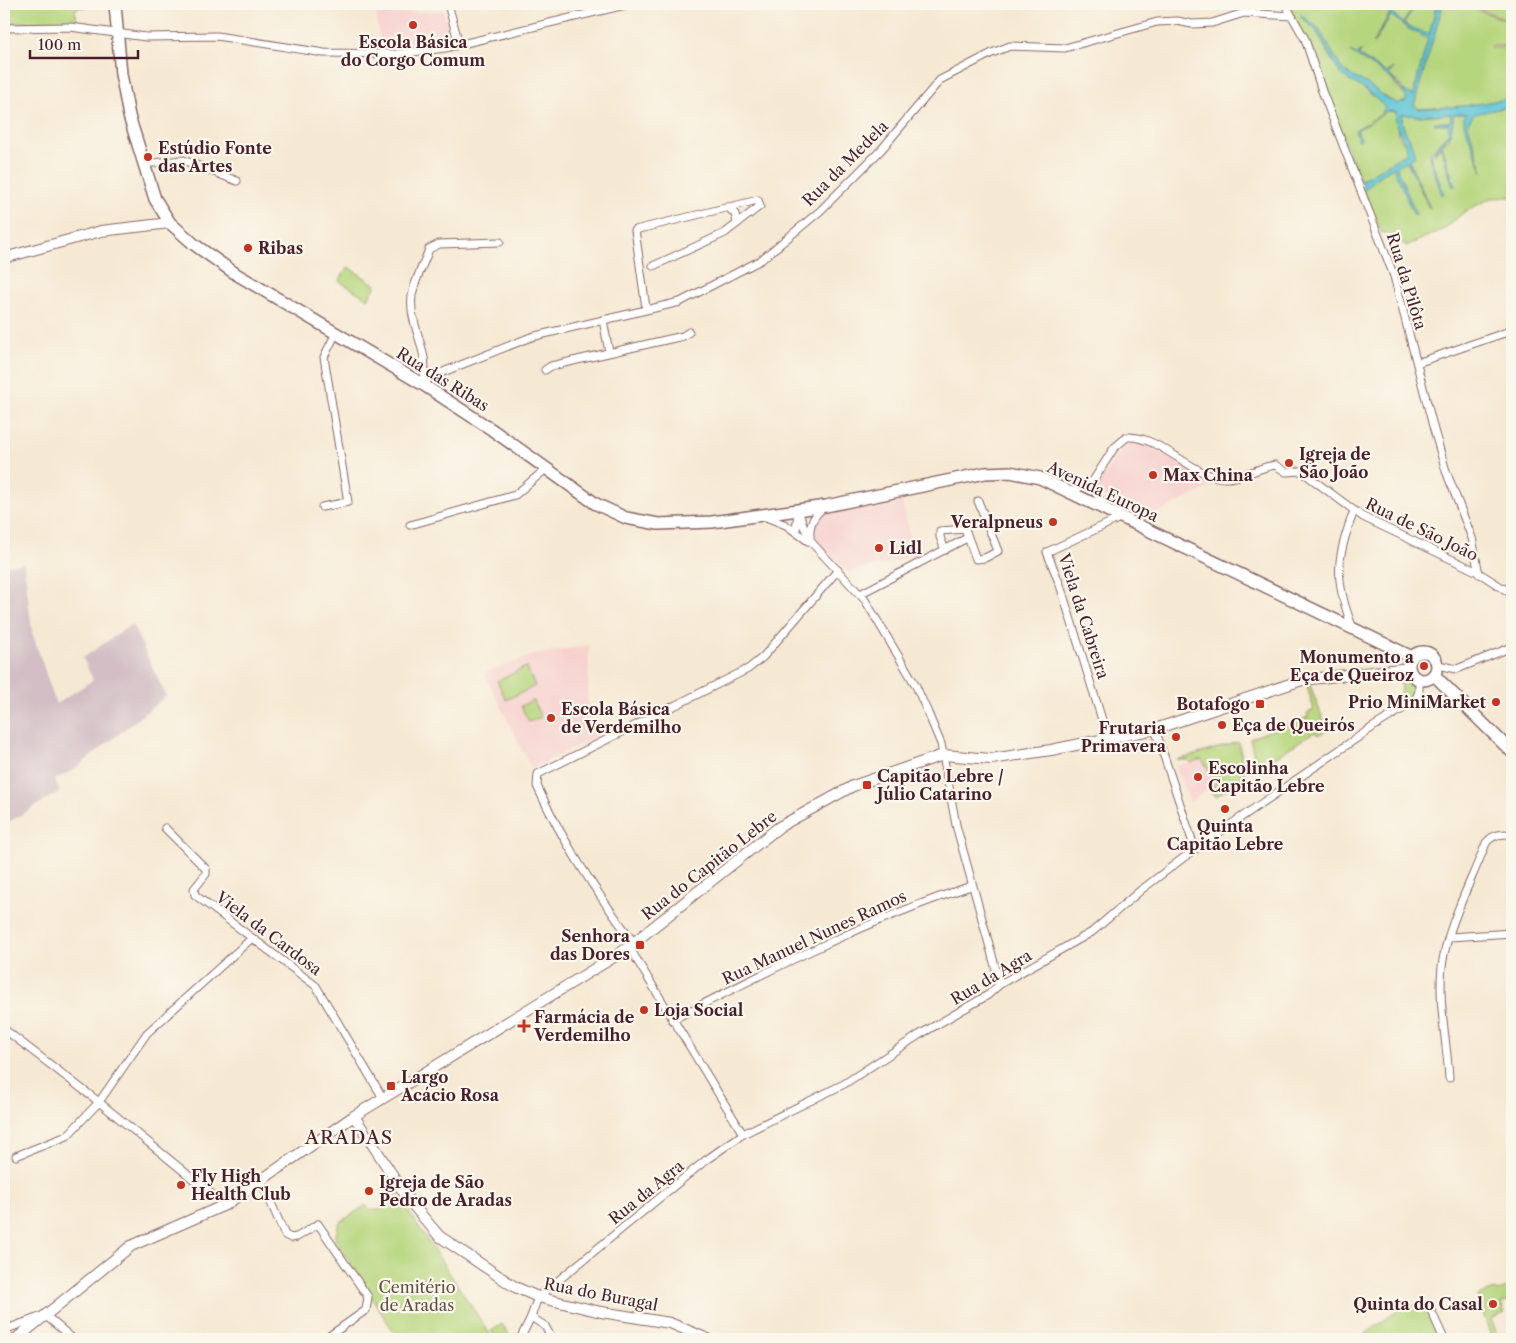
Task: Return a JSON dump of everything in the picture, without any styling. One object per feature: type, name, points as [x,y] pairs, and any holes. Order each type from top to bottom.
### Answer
[{"type":"main road","name":"Rua das Ribas","points":[[115,4],[120,74],[129,116],[143,164],[155,199],[170,223],[195,245],[236,274],[422,384],[491,429],[596,504],[626,518],[658,524],[712,522],[756,516]]},
{"type":"main road","points":[[4,258],[101,231],[170,223]]},
{"type":"main road","name":"Avenida Europa","points":[[756,516],[826,506],[993,473],[1010,472],[1040,478],[1352,626],[1411,663],[1414,676],[1419,679]]},
{"type":"main road","name":"Avenida Europa","points":[[1411,663],[1419,652],[1428,652],[1435,657],[1436,670],[1512,752]]},
{"type":"main road","name":"Rua do Capitão Lebre","points":[[16,1339],[131,1246],[225,1205],[354,1116],[632,945],[779,827],[853,786],[943,756],[991,759],[1108,739],[1155,729],[1302,680],[1411,663]]},
{"type":"main road","points":[[1419,679],[1427,680],[1436,670]]},
{"type":"main road","name":"Rua do Buragal","points":[[354,1116],[408,1199],[439,1236],[515,1286],[538,1297],[553,1301],[601,1312],[670,1323],[708,1339]]},
{"type":"street","points":[[448,4],[460,44]]},
{"type":"street","points":[[4,28],[70,26],[146,37],[217,36],[324,53],[419,52],[460,44],[614,5],[629,4]]},
{"type":"street","name":"Rua da Pilôta","points":[[1285,4],[1304,39],[1322,91],[1394,276],[1434,430],[1446,471],[1472,538],[1480,574]]},
{"type":"street","name":"Rua da Medela","points":[[422,384],[433,376],[531,337],[646,308],[680,302],[761,260],[820,211],[881,150],[940,80],[992,53],[1010,46],[1065,48],[1157,22],[1177,21],[1192,24],[1212,24],[1244,13],[1291,16]]},
{"type":"street","points":[[143,164],[182,160],[237,181]]},
{"type":"street","points":[[646,308],[635,230],[758,200],[760,206],[725,233],[653,266]]},
{"type":"street","points":[[728,207],[735,214],[737,223]]},
{"type":"street","points":[[422,384],[427,372],[412,311],[412,296],[429,249],[440,244],[500,242]]},
{"type":"street","points":[[603,320],[609,352]]},
{"type":"street","points":[[1417,363],[1510,331]]},
{"type":"street","points":[[545,370],[551,366],[683,336],[689,332]]},
{"type":"street","points":[[322,507],[348,502],[324,357],[336,333]]},
{"type":"street","name":"Rua de São João","points":[[1070,492],[1093,481],[1120,442],[1127,437],[1135,436],[1212,475],[1226,478],[1275,465],[1286,472],[1301,471],[1354,511],[1480,574],[1512,594]]},
{"type":"street","points":[[410,525],[515,495],[546,469]]},
{"type":"street","points":[[1093,481],[1098,499],[1109,511]]},
{"type":"street","points":[[946,550],[940,537],[940,530],[965,529],[976,559],[986,558],[998,551],[978,501]]},
{"type":"street","points":[[813,544],[810,525],[816,514],[826,506]]},
{"type":"street","points":[[798,510],[813,544]]},
{"type":"street","points":[[796,531],[798,510]]},
{"type":"street","points":[[1352,626],[1344,605],[1338,564],[1346,532],[1354,511]]},
{"type":"street","points":[[756,516],[776,519],[796,531],[813,544],[838,570],[860,594],[915,684],[941,744],[947,788],[971,886],[1000,984]]},
{"type":"street","name":"Viela da Cabreira","points":[[1108,739],[1060,585],[1047,552],[1123,517]]},
{"type":"street","points":[[860,594],[967,538]]},
{"type":"street","points":[[743,1134],[672,1020],[632,945],[568,846],[537,786],[538,774],[748,669],[763,657],[838,570]]},
{"type":"street","points":[[1436,670],[1457,669],[1512,647]]},
{"type":"street","name":"Rua da Agra","points":[[538,1297],[706,1160],[743,1134],[844,1084],[920,1035],[988,995],[1000,984],[1092,932],[1140,890],[1195,849],[1373,727],[1409,706],[1416,699],[1419,691],[1419,679]]},
{"type":"street","points":[[1155,729],[1195,849]]},
{"type":"street","name":"Viela da Cardosa","points":[[165,828],[206,869],[206,874],[194,889],[195,895],[316,986],[383,1098]]},
{"type":"street","points":[[1449,1078],[1442,995],[1442,966],[1450,937],[1486,843],[1491,837],[1498,834],[1512,834]]},
{"type":"street","name":"Rua Manuel Nunes Ramos","points":[[672,1020],[859,929],[922,902],[971,886]]},
{"type":"street","points":[[1450,937],[1512,933]]},
{"type":"street","points":[[16,1156],[67,1136],[99,1102],[147,1033],[252,939]]},
{"type":"street","points":[[4,1029],[99,1102],[225,1205]]},
{"type":"street","points":[[260,1180],[285,1235],[291,1238],[297,1237],[318,1224],[368,1297],[369,1303],[366,1310],[325,1339]]},
{"type":"street","points":[[553,1301],[558,1282]]},
{"type":"street","points":[[520,1339],[538,1297]]},
{"type":"street","points":[[1430,1308],[1444,1339]]},
{"type":"street","points":[[4,1330],[44,1315],[73,1339]]},
{"type":"street","points":[[531,1317],[545,1326],[552,1339]]},
{"type":"shaded area","name":"Escola Básica do Corgo Comum","points":[[444,11],[451,36],[419,41],[419,49],[381,49],[376,14]]},
{"type":"shaded area","points":[[1134,441],[1219,483],[1147,518],[1105,497],[1099,486],[1102,478],[1123,447]]},
{"type":"shaded area","points":[[901,497],[915,557],[848,572],[819,543],[813,534],[813,524],[820,515]]},
{"type":"shaded area","points":[[24,563],[32,632],[56,704],[93,680],[83,658],[132,624],[166,696],[75,769],[54,780],[60,791],[4,825],[4,566]]},
{"type":"shaded area","name":"Escola Básica de Verdemilho","points":[[589,645],[588,704],[603,733],[532,769],[484,673],[533,655]]},
{"type":"shaded area","name":"Escolinha Capitão Lebre","points":[[1201,759],[1217,783],[1190,802],[1176,766]]},
{"type":"green space","points":[[5,4],[84,4],[85,7],[75,8],[77,23],[11,23]]},
{"type":"green space","points":[[1289,4],[1380,4],[1390,13],[1372,44],[1391,14],[1404,26],[1428,39],[1412,98],[1389,74],[1393,68],[1387,73],[1359,56],[1361,51],[1357,55],[1350,52],[1388,76],[1407,98],[1405,102],[1396,103],[1342,69],[1318,28],[1301,17],[1316,30],[1331,59],[1350,81],[1365,89],[1385,107],[1380,115],[1387,111],[1396,112],[1398,134],[1407,148],[1407,153],[1361,180],[1361,182]],"holes":[[[1372,120],[1357,130],[1361,139],[1355,130]]]},
{"type":"green space","points":[[1398,4],[1437,4],[1429,35],[1418,32],[1404,24],[1413,8],[1403,23],[1392,13]]},
{"type":"green space","points":[[1443,4],[1462,4],[1512,23],[1512,46],[1490,46],[1490,48],[1512,48],[1512,98],[1465,106],[1419,109],[1414,105]]},
{"type":"green space","points":[[1468,4],[1512,4],[1512,22]]},
{"type":"green space","points":[[1512,106],[1512,197],[1491,198],[1464,212],[1444,229],[1406,246],[1395,236],[1381,232],[1364,191],[1377,178],[1393,167],[1415,214],[1395,166],[1407,161],[1429,208],[1409,160],[1415,156],[1403,125],[1402,114],[1417,116],[1451,114],[1450,122],[1435,122],[1435,124],[1449,124],[1449,132],[1429,154],[1431,158],[1441,146],[1453,187],[1442,145],[1449,139],[1454,114],[1468,114],[1464,117],[1482,172],[1467,123],[1474,114]]},
{"type":"green space","points":[[348,267],[376,285],[368,299],[339,281]]},
{"type":"green space","points":[[526,667],[535,686],[506,700],[497,681]]},
{"type":"green space","points":[[1401,677],[1414,689],[1409,701],[1400,706]]},
{"type":"green space","points":[[1310,685],[1327,730],[1319,735],[1314,732],[1257,769],[1250,738],[1308,717],[1307,713],[1314,710],[1307,687]]},
{"type":"green space","points":[[533,700],[541,717],[529,722],[521,706]]},
{"type":"green space","points":[[1239,742],[1245,776],[1215,797],[1209,790],[1217,782],[1201,759],[1190,763],[1188,760],[1177,760]]},
{"type":"green space","name":"Cemitério de Aradas","points":[[393,1188],[493,1339],[398,1339],[335,1239],[339,1223],[366,1205],[371,1210],[382,1210],[387,1206],[390,1198],[388,1192]]},
{"type":"green space","points":[[1508,1287],[1512,1299],[1501,1304],[1505,1313],[1491,1319],[1499,1339],[1492,1339],[1477,1296],[1495,1290],[1497,1292]]},
{"type":"green space","points":[[1420,1304],[1430,1308],[1444,1339],[1351,1339],[1364,1335],[1400,1309]]},
{"type":"green space","points":[[502,1324],[512,1339],[497,1339],[491,1331]]},
{"type":"water","points":[[1380,4],[1392,12],[1398,4],[1392,13],[1403,23],[1414,7],[1404,24],[1429,35],[1437,4],[1443,4],[1414,105],[1419,109],[1465,106],[1512,98],[1512,106],[1475,114],[1467,123],[1483,172],[1464,124],[1464,117],[1467,114],[1454,114],[1451,133],[1442,145],[1455,186],[1453,187],[1441,146],[1430,156],[1444,193],[1442,195],[1429,157],[1449,132],[1449,124],[1435,124],[1435,122],[1450,122],[1451,114],[1417,116],[1402,114],[1403,125],[1415,156],[1409,160],[1430,208],[1407,161],[1396,166],[1416,214],[1414,215],[1393,167],[1377,177],[1364,191],[1361,180],[1407,153],[1405,143],[1396,125],[1396,112],[1387,111],[1380,115],[1385,107],[1365,89],[1340,73],[1316,30],[1301,15],[1318,28],[1342,69],[1396,103],[1405,102],[1407,99],[1397,84],[1350,52],[1357,55],[1361,50],[1359,56],[1387,73],[1393,68],[1389,74],[1402,90],[1413,96],[1428,39],[1404,26],[1391,15],[1373,44],[1390,14]]},
{"type":"water","points":[[1372,120],[1357,130],[1361,139],[1359,141],[1355,130]]},
{"type":"place","name":"Escola Básica do Corgo Comum","points":[[413,25]]},
{"type":"place","name":"Estúdio Fonte das Artes","points":[[148,157]]},
{"type":"place","name":"Ribas","points":[[248,248]]},
{"type":"place","name":"Igreja de São João","points":[[1289,463]]},
{"type":"place","name":"Max China","points":[[1153,475]]},
{"type":"place","name":"Veralpneus","points":[[1053,522]]},
{"type":"place","name":"Lidl","points":[[879,548]]},
{"type":"place","name":"Monumento a Eça de Queiroz","points":[[1424,666]]},
{"type":"place","name":"Prio MiniMarket","points":[[1496,702]]},
{"type":"place","name":"Botafogo","points":[[1260,704]]},
{"type":"place","name":"Escola Básica de Verdemilho","points":[[551,718]]},
{"type":"place","name":"Eça de Queirós","points":[[1222,725]]},
{"type":"place","name":"Frutaria Primavera","points":[[1176,737]]},
{"type":"place","name":"Escolinha Capitão Lebre","points":[[1198,777]]},
{"type":"place","name":"Capitão Lebre / Júlio Catarino","points":[[867,785]]},
{"type":"place","name":"Quinta Capitão Lebre","points":[[1225,809]]},
{"type":"place","name":"Senhora das Dores","points":[[640,945]]},
{"type":"place","name":"Loja Social","points":[[644,1010]]},
{"type":"place","name":"Farmácia de Verdemilho","points":[[524,1026]]},
{"type":"place","name":"Largo Acácio Rosa","points":[[391,1086]]},
{"type":"place","name":"Fly High Health Club","points":[[181,1185]]},
{"type":"place","name":"Igreja de São Pedro de Aradas","points":[[369,1191]]},
{"type":"place","name":"Quinta do Casal","points":[[1493,1304]]},
{"type":"district","name":"ARADAS","points":[[349,1137]]}]
